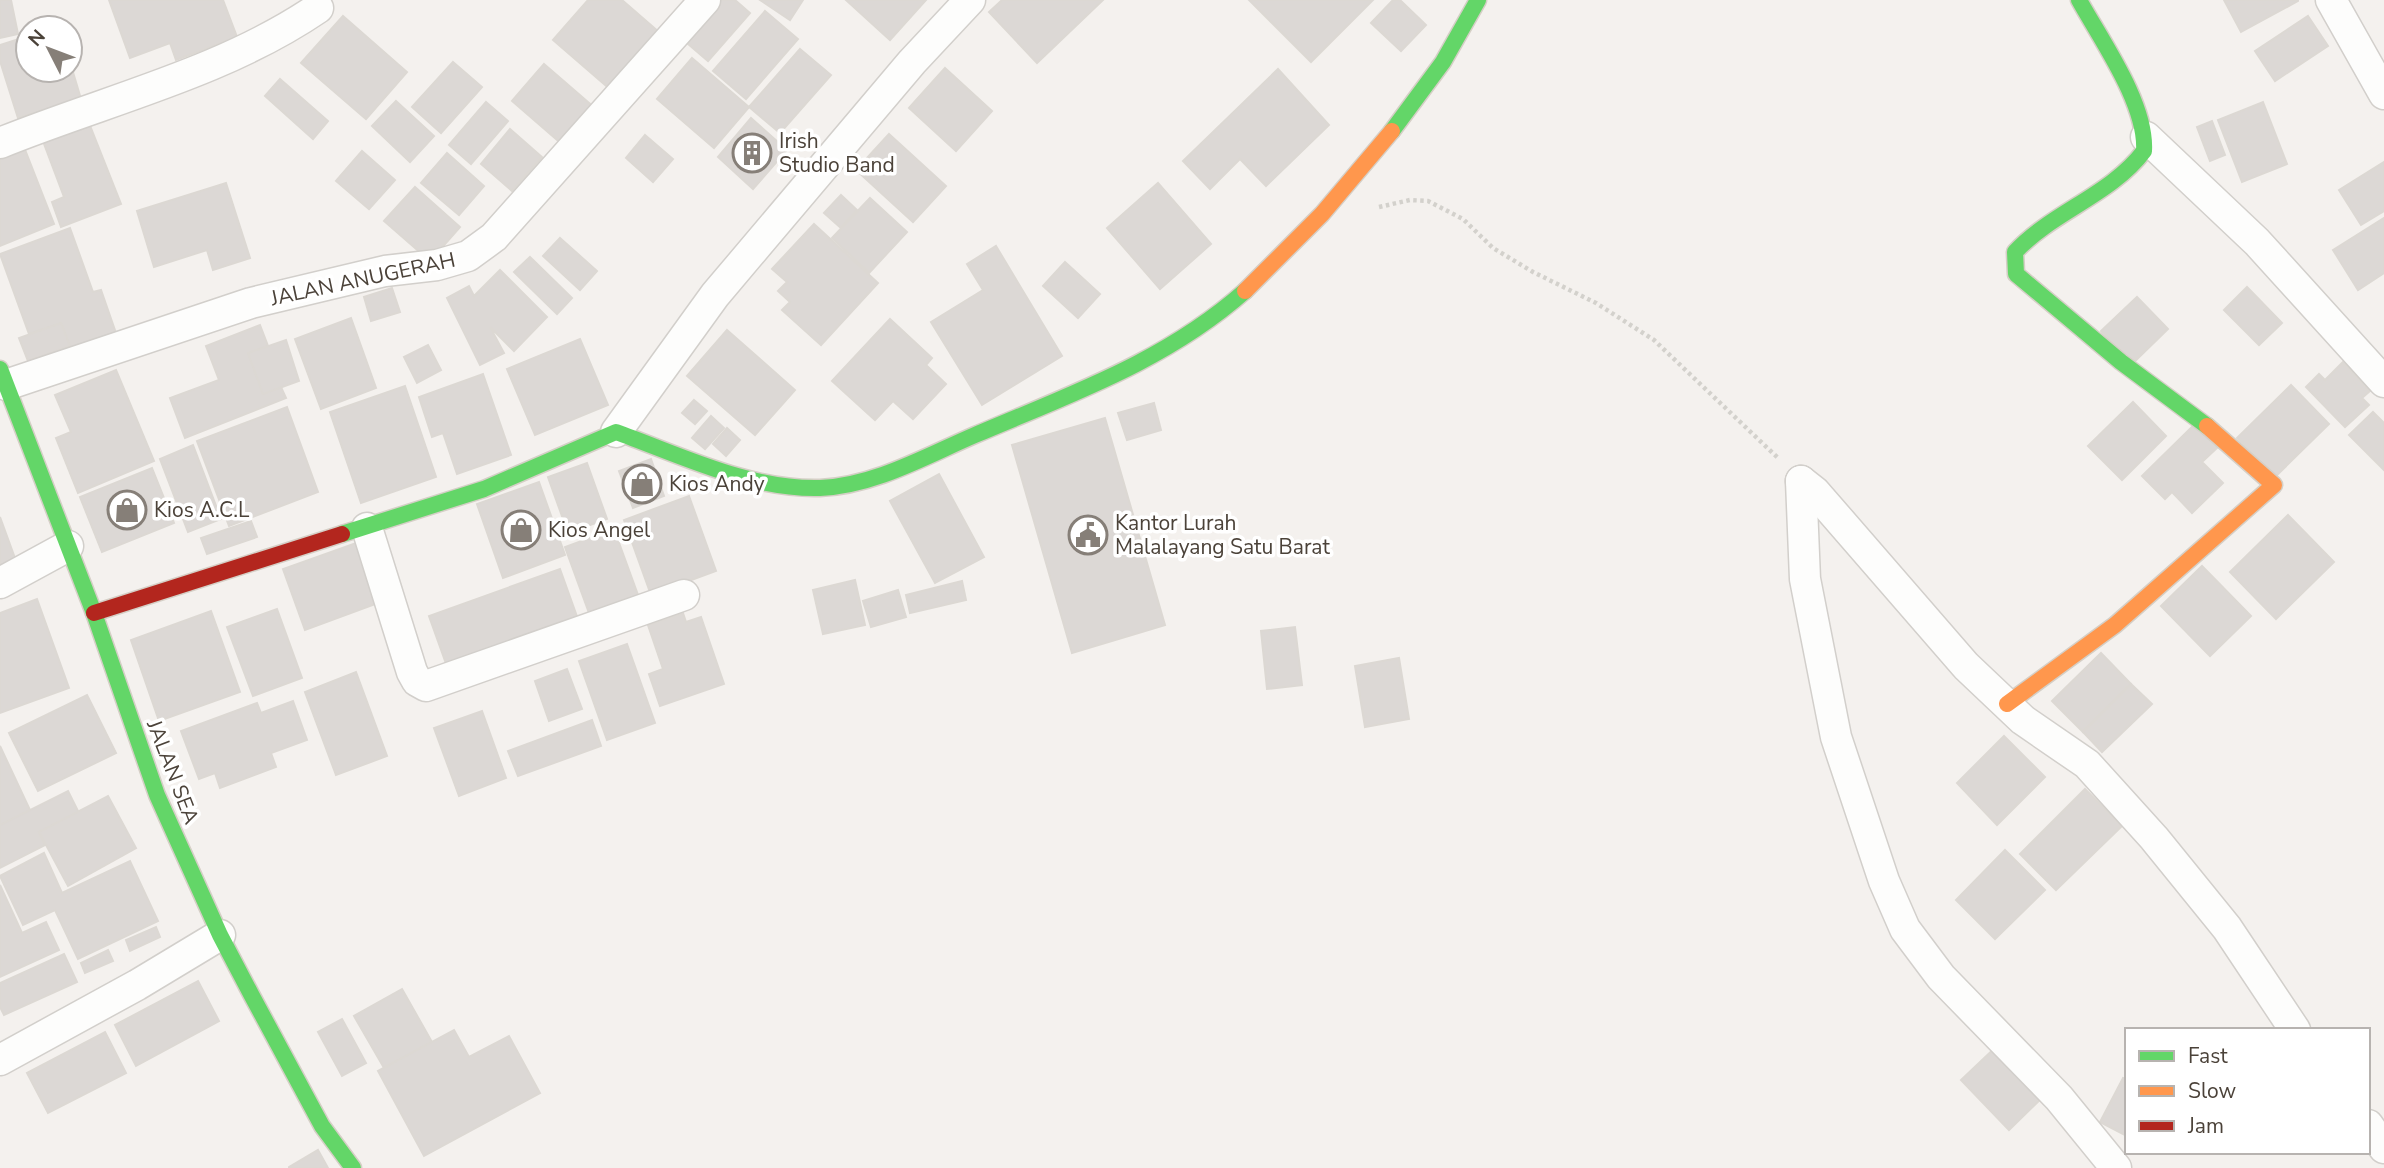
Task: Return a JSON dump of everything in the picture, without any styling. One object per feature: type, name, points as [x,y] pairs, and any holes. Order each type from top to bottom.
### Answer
[{"type":"street","name":"JALAN ANUGERAH","points":[[3,377],[251,303],[385,271],[437,265],[468,256],[494,237],[705,0]]},
{"type":"street","points":[[93,612],[484,489],[616,432],[715,295],[912,62],[970,0]]},
{"type":"street","points":[[616,432],[778,486],[821,488],[869,479],[1152,359],[1220,314],[1268,271],[1324,213],[1420,97],[1468,23],[1478,0]]},
{"type":"street","points":[[2007,704],[2115,625],[2274,485],[2204,423],[2121,362],[2016,274],[2015,252],[2028,238],[2129,167],[2144,152],[2146,136],[2139,113],[2079,0]]},
{"type":"street","points":[[2331,0],[2384,94]]},
{"type":"street","points":[[0,143],[225,57],[289,28],[318,8]]},
{"type":"street","points":[[2146,136],[2257,242],[2384,382]]},
{"type":"street","name":"JALAN SEA","points":[[3,377],[93,612],[156,795],[220,935],[322,1126],[353,1168]]},
{"type":"street","points":[[1801,481],[1815,492],[1966,666],[2023,720],[2087,764],[2154,838],[2227,928],[2294,1028]]},
{"type":"street","points":[[1801,481],[1805,579],[1836,737],[1884,881],[1905,929],[1941,977],[2059,1098],[2116,1168]]},
{"type":"street","points":[[367,527],[412,672],[417,681],[426,686],[684,596]]},
{"type":"street","points":[[0,583],[68,546]]},
{"type":"street","points":[[0,1060],[137,985],[220,935]]},
{"type":"street","points":[[2370,1128],[2384,1147]]},
{"type":"path","points":[[1324,213],[1379,207],[1410,200],[1428,201],[1448,210],[1463,219],[1493,248],[1533,272],[1595,303],[1654,340],[1801,481]]},
{"type":"building","points":[[0,0],[11,0],[14,35],[0,38]]},
{"type":"building","points":[[109,0],[223,0],[237,37],[176,60],[170,43],[130,58]]},
{"type":"building","points":[[588,0],[622,0],[659,32],[611,90],[553,40]]},
{"type":"building","points":[[715,0],[735,0],[750,13],[708,61],[681,38]]},
{"type":"building","points":[[760,0],[803,0],[790,20]]},
{"type":"building","points":[[846,0],[926,0],[890,40]]},
{"type":"building","points":[[1002,0],[1103,0],[1037,63],[989,12]]},
{"type":"building","points":[[1249,0],[1373,0],[1311,62]]},
{"type":"building","points":[[1393,0],[1400,0],[1426,25],[1401,51],[1371,23]]},
{"type":"building","points":[[2224,0],[2298,0],[2298,1],[2241,32]]},
{"type":"building","points":[[765,11],[798,39],[746,99],[713,71]]},
{"type":"building","points":[[343,16],[407,72],[366,119],[301,63]]},
{"type":"building","points":[[2308,16],[2328,46],[2275,81],[2255,51]]},
{"type":"building","points":[[14,40],[14,84],[77,84],[81,99],[18,118],[0,61],[0,45]]},
{"type":"building","points":[[800,49],[831,75],[780,133],[749,107]]},
{"type":"building","points":[[692,58],[749,107],[714,148],[657,99]]},
{"type":"building","points":[[453,62],[482,87],[441,133],[412,107]]},
{"type":"building","points":[[544,64],[595,108],[563,145],[512,101]]},
{"type":"building","points":[[945,68],[992,111],[956,151],[909,108]]},
{"type":"building","points":[[1278,69],[1329,125],[1266,186],[1240,159],[1210,189],[1183,161]]},
{"type":"building","points":[[280,79],[328,121],[313,139],[265,96]]},
{"type":"building","points":[[396,101],[434,136],[410,162],[372,126]]},
{"type":"building","points":[[486,102],[508,121],[471,164],[449,145]]},
{"type":"building","points":[[2263,102],[2287,164],[2242,182],[2218,120]]},
{"type":"building","name":"Irish Studio Band","points":[[751,118],[787,150],[753,189],[718,157]]},
{"type":"building","points":[[2212,121],[2225,155],[2210,161],[2197,127]]},
{"type":"building","points":[[89,123],[121,204],[61,227],[52,202],[64,197],[43,141]]},
{"type":"building","points":[[510,129],[542,157],[512,191],[481,164]]},
{"type":"building","points":[[889,134],[946,186],[913,222],[856,170]]},
{"type":"building","points":[[645,135],[673,159],[653,182],[626,158]]},
{"type":"building","points":[[24,147],[54,224],[0,246],[0,157]]},
{"type":"building","points":[[362,151],[395,180],[369,209],[336,181]]},
{"type":"building","points":[[447,153],[484,186],[459,215],[421,183]]},
{"type":"building","points":[[2384,162],[2384,211],[2361,225],[2339,190]]},
{"type":"building","points":[[226,183],[250,258],[213,270],[207,250],[154,267],[137,211]]},
{"type":"building","points":[[1158,183],[1211,244],[1160,289],[1107,228]]},
{"type":"building","points":[[415,187],[460,227],[430,261],[384,221]]},
{"type":"building","points":[[841,195],[857,210],[841,228],[824,213]]},
{"type":"building","points":[[870,198],[907,232],[869,273],[832,238]]},
{"type":"building","points":[[2384,218],[2384,273],[2358,290],[2333,250]]},
{"type":"building","points":[[814,224],[878,283],[821,345],[782,310],[790,302],[778,291],[787,282],[772,269]]},
{"type":"building","points":[[70,228],[93,292],[101,290],[118,339],[73,355],[61,323],[29,334],[0,254]]},
{"type":"building","points":[[560,238],[597,271],[580,290],[543,256]]},
{"type":"building","points":[[996,246],[1062,356],[982,405],[931,322],[983,290],[967,264]]},
{"type":"building","points":[[530,257],[572,298],[557,314],[514,272]]},
{"type":"building","points":[[1065,262],[1100,294],[1078,318],[1043,286]]},
{"type":"building","points":[[500,270],[547,317],[514,351],[490,327],[504,353],[480,365],[447,298],[469,286],[474,296]]},
{"type":"building","points":[[2247,287],[2282,323],[2259,345],[2224,310]]},
{"type":"building","points":[[392,288],[400,312],[371,321],[364,297]]},
{"type":"building","points":[[2137,297],[2168,329],[2132,364],[2101,331]]},
{"type":"building","points":[[351,318],[376,388],[321,409],[295,339]]},
{"type":"building","points":[[890,319],[932,358],[926,365],[946,384],[913,419],[893,401],[875,420],[832,381]]},
{"type":"building","points":[[61,323],[70,346],[28,361],[19,338]]},
{"type":"building","points":[[260,325],[268,346],[248,353],[263,394],[281,387],[286,398],[185,438],[170,398],[219,380],[206,346]]},
{"type":"building","points":[[727,330],[795,390],[755,435],[687,376]]},
{"type":"building","points":[[580,339],[608,405],[535,435],[507,369]]},
{"type":"building","points":[[286,340],[299,381],[263,394],[248,353]]},
{"type":"building","points":[[428,345],[441,370],[417,383],[404,357]]},
{"type":"building","points":[[2343,362],[2370,391],[2362,398],[2369,405],[2345,427],[2306,387],[2319,374],[2325,380]]},
{"type":"building","points":[[116,370],[154,461],[78,493],[56,438],[71,432],[55,395]]},
{"type":"building","points":[[483,374],[511,455],[457,474],[443,433],[432,437],[419,397]]},
{"type":"building","points":[[2291,385],[2329,424],[2275,477],[2237,438]]},
{"type":"building","points":[[405,386],[436,477],[361,503],[330,412]]},
{"type":"building","points":[[694,400],[707,411],[695,424],[682,413]]},
{"type":"building","points":[[2133,402],[2166,436],[2122,480],[2088,446]]},
{"type":"building","points":[[1154,403],[1161,430],[1127,440],[1118,413]]},
{"type":"building","points":[[287,407],[318,492],[229,526],[197,441]]},
{"type":"building","points":[[2373,412],[2384,423],[2384,470],[2349,435]]},
{"type":"building","points":[[711,416],[724,428],[705,449],[692,438]]},
{"type":"building","name":"Kantor Lurah Malalayang Satu Barat","points":[[1105,418],[1165,625],[1072,653],[1012,445]]},
{"type":"building","points":[[2195,424],[2218,447],[2202,462],[2223,483],[2192,513],[2172,492],[2165,499],[2142,476]]},
{"type":"building","points":[[727,428],[740,440],[726,456],[713,444]]},
{"type":"building","points":[[193,445],[221,519],[188,532],[160,459]]},
{"type":"building","name":"Kios Andy","points":[[651,459],[664,496],[633,508],[619,471]]},
{"type":"building","points":[[587,463],[607,519],[568,533],[548,477]]},
{"type":"building","name":"Kios A.C.L","points":[[152,468],[174,523],[102,552],[80,497]]},
{"type":"building","points":[[939,474],[984,557],[935,583],[890,501]]},
{"type":"building","name":"Kios Angel","points":[[539,482],[565,555],[503,578],[477,504]]},
{"type":"building","points":[[689,496],[716,571],[651,595],[624,520]]},
{"type":"building","points":[[2288,515],[2334,562],[2276,619],[2230,572]]},
{"type":"building","points":[[0,517],[16,561],[0,567]]},
{"type":"building","points":[[251,521],[257,537],[207,554],[201,538]]},
{"type":"building","points":[[614,529],[638,595],[589,613],[565,547]]},
{"type":"building","points":[[359,542],[381,602],[305,630],[283,569]]},
{"type":"building","points":[[2202,566],[2251,616],[2210,656],[2161,606]]},
{"type":"building","points":[[560,569],[580,625],[449,672],[429,616]]},
{"type":"building","points":[[855,580],[865,625],[823,634],[813,590]]},
{"type":"building","points":[[962,581],[966,600],[910,613],[906,595]]},
{"type":"building","points":[[898,590],[906,617],[871,627],[863,601]]},
{"type":"building","points":[[37,599],[69,688],[0,713],[0,613]]},
{"type":"building","points":[[277,609],[302,678],[253,696],[227,627]]},
{"type":"building","points":[[211,611],[240,692],[159,721],[131,640]]},
{"type":"building","points":[[683,613],[686,622],[701,617],[724,684],[660,706],[649,674],[663,669],[648,625]]},
{"type":"building","points":[[1295,627],[1302,685],[1267,689],[1261,631]]},
{"type":"building","points":[[627,644],[655,723],[607,740],[579,661]]},
{"type":"building","points":[[2101,653],[2131,684],[2083,732],[2052,701]]},
{"type":"building","points":[[1399,658],[1409,719],[1365,727],[1355,666]]},
{"type":"building","points":[[567,669],[582,709],[549,721],[535,681]]},
{"type":"building","points":[[356,672],[387,756],[336,775],[305,692]]},
{"type":"building","points":[[2131,684],[2152,704],[2102,752],[2083,732]]},
{"type":"building","points":[[87,695],[116,753],[38,791],[9,733]]},
{"type":"building","points":[[293,701],[307,740],[271,753],[276,767],[220,788],[215,773],[199,779],[181,731],[257,703],[261,713]]},
{"type":"building","points":[[482,711],[506,778],[459,796],[434,728]]},
{"type":"building","points":[[592,720],[601,746],[518,776],[508,751]]},
{"type":"building","points":[[2004,736],[2045,777],[1997,825],[1957,783]]},
{"type":"building","points":[[0,746],[30,810],[0,825]]},
{"type":"building","points":[[2085,789],[2122,826],[2056,890],[2020,854]]},
{"type":"building","points":[[68,791],[79,813],[39,832],[45,845],[0,868],[0,825]]},
{"type":"building","points":[[108,796],[136,848],[68,886],[39,832]]},
{"type":"building","points":[[2005,850],[2045,890],[1995,939],[1956,900]]},
{"type":"building","points":[[44,853],[62,893],[130,861],[158,921],[78,959],[55,910],[23,925],[0,876]]},
{"type":"building","points":[[0,885],[22,933],[46,922],[59,950],[0,977]]},
{"type":"building","points":[[156,927],[160,937],[130,951],[126,940]]},
{"type":"building","points":[[108,950],[113,961],[85,973],[81,963]]},
{"type":"building","points":[[64,954],[77,982],[4,1015],[0,1007],[0,983]]},
{"type":"building","points":[[198,981],[219,1021],[136,1066],[115,1025]]},
{"type":"building","points":[[402,989],[432,1042],[384,1068],[354,1016]]},
{"type":"building","points":[[342,1019],[366,1063],[342,1076],[318,1032]]},
{"type":"building","points":[[454,1030],[469,1057],[509,1036],[540,1093],[424,1156],[378,1071]]},
{"type":"building","points":[[105,1032],[126,1073],[48,1113],[27,1073]]},
{"type":"building","points":[[1998,1045],[2045,1095],[2009,1130],[1961,1080]]},
{"type":"building","points":[[2123,1078],[2125,1079],[2125,1135],[2100,1122]]},
{"type":"building","points":[[318,1150],[328,1168],[289,1168],[289,1167]]},
{"type":"traffic: fast","points":[[1392,131],[1443,62],[1478,0]]},
{"type":"traffic: fast","points":[[2079,0],[2131,93],[2143,133],[2144,151],[2115,180],[2046,226],[2015,252],[2016,274],[2121,362],[2207,426]]},
{"type":"traffic: fast","points":[[342,534],[484,489],[616,432],[716,469],[768,483],[820,488],[860,482],[899,469],[1116,374],[1183,337],[1215,316],[1245,291]]},
{"type":"traffic: fast","points":[[0,369],[94,613],[157,795],[220,935],[252,996],[322,1126],[353,1168]]},
{"type":"traffic: slow","points":[[1245,291],[1322,214],[1392,131]]},
{"type":"traffic: slow","points":[[2007,704],[2115,625],[2274,485],[2207,426]]},
{"type":"traffic: jam","points":[[94,613],[342,534]]},
{"type":"place","name":"Irish Studio Band","points":[[752,153]]},
{"type":"place","name":"Kios Andy","points":[[642,484]]},
{"type":"place","name":"Kios A.C.L","points":[[127,510]]},
{"type":"place","name":"Kios Angel","points":[[521,530]]},
{"type":"place","name":"Kantor Lurah Malalayang Satu Barat","points":[[1088,535]]}]
